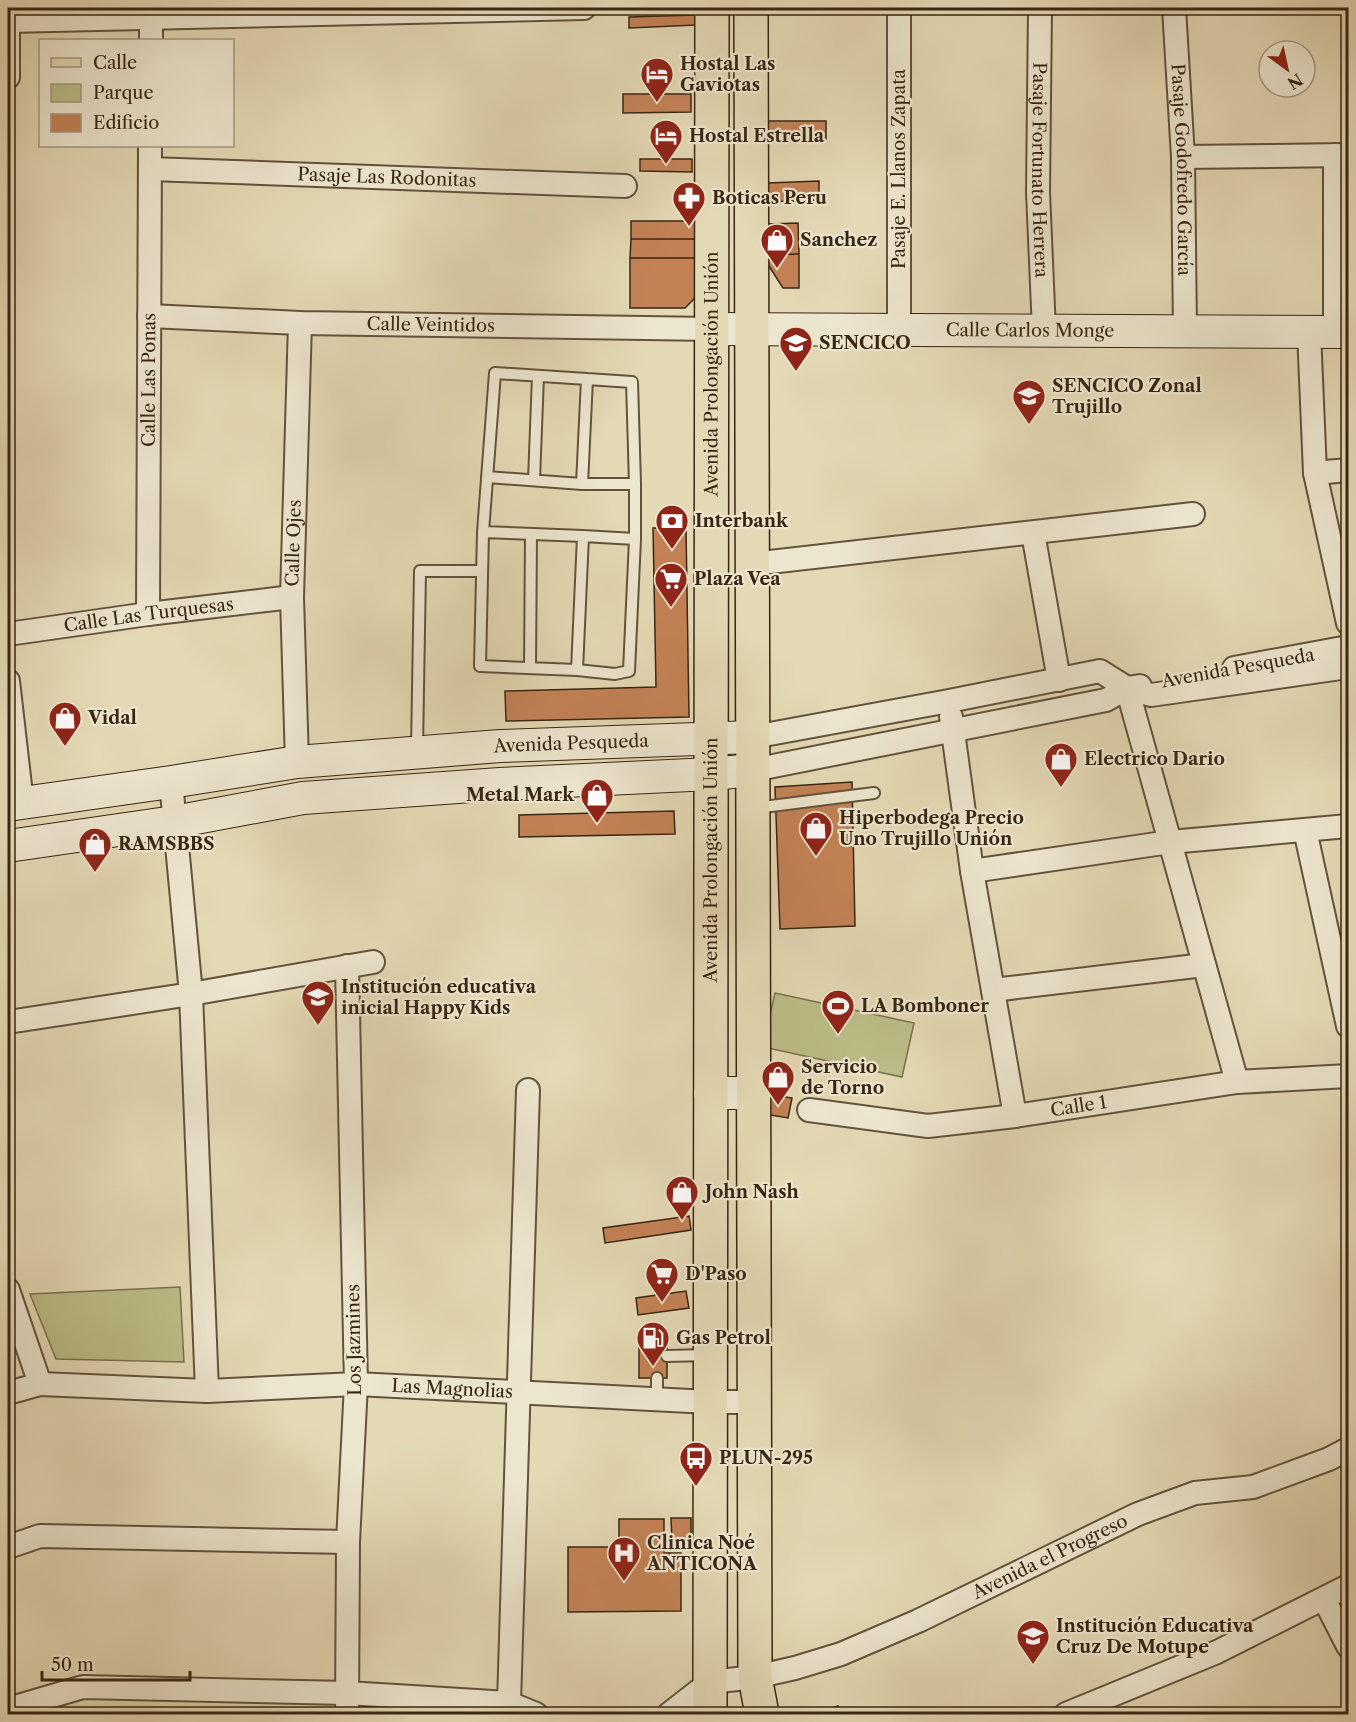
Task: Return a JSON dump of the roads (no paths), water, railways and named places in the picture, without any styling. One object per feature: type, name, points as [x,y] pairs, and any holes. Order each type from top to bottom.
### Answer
[{"type":"main road","name":"Avenida Prolongación Unión","points":[[710,1714],[712,8]]},
{"type":"main road","points":[[751,8],[755,1677],[762,1714]]},
{"type":"main road","name":"Calle Carlos Monge","points":[[712,329],[1331,332]]},
{"type":"main road","points":[[751,375],[776,342],[792,330]]},
{"type":"main road","name":"Avenida Pesqueda","points":[[15,804],[297,762],[500,746],[753,737]]},
{"type":"main road","points":[[500,746],[500,784]]},
{"type":"main road","name":"Avenida Pesqueda","points":[[8,846],[174,822],[303,798],[753,770]]},
{"type":"main road","points":[[710,1094],[753,1093]]},
{"type":"street","points":[[8,8],[8,77]]},
{"type":"street","points":[[8,21],[151,13],[584,8]]},
{"type":"street","name":"Pasaje E. Llanos Zapata","points":[[899,8],[899,330]]},
{"type":"street","name":"Pasaje Fortunato Herrera","points":[[1040,8],[1038,192],[1044,331]]},
{"type":"street","name":"Pasaje Godofredo García","points":[[1174,8],[1183,157],[1185,331]]},
{"type":"street","points":[[151,13],[151,39]]},
{"type":"street","name":"Calle Las Ponas","points":[[148,614],[150,147]]},
{"type":"street","points":[[1183,157],[1342,155],[1331,332],[1315,473],[1348,623]]},
{"type":"street","name":"Pasaje Las Rodonitas","points":[[150,169],[625,186]]},
{"type":"street","name":"Calle Veintidos","points":[[149,316],[300,323],[712,329]]},
{"type":"street","name":"Calle Ojes","points":[[297,762],[292,597],[300,323]]},
{"type":"street","points":[[1315,473],[1348,470]]},
{"type":"street","points":[[752,564],[1193,514]]},
{"type":"street","points":[[1032,532],[1059,680]]},
{"type":"street","name":"Calle Las Turquesas","points":[[8,634],[292,597]]},
{"type":"street","name":"Avenida Pesqueda","points":[[753,770],[1106,700],[1127,688],[1348,647]]},
{"type":"street","points":[[1127,688],[1151,695],[1348,667]]},
{"type":"street","name":"Avenida Pesqueda","points":[[753,737],[1100,671],[1127,688]]},
{"type":"street","points":[[8,681],[15,804]]},
{"type":"street","points":[[1127,688],[1237,1082]]},
{"type":"street","points":[[950,701],[972,871],[1015,1116]]},
{"type":"street","points":[[171,782],[191,994],[207,1391]]},
{"type":"street","points":[[972,871],[1170,843],[1348,826]]},
{"type":"street","points":[[1305,830],[1348,1026]]},
{"type":"street","points":[[8,1022],[191,994],[373,962]]},
{"type":"street","name":"Los Jazmines","points":[[347,966],[356,1384],[348,1542],[347,1704]]},
{"type":"street","points":[[993,990],[1204,966]]},
{"type":"street","name":"Calle 1","points":[[809,1110],[928,1126],[1015,1116],[1237,1082],[1348,1076]]},
{"type":"street","points":[[509,1703],[528,1090]]},
{"type":"street","points":[[8,1290],[40,1384]]},
{"type":"street","name":"Las Magnolias","points":[[8,1393],[40,1384],[207,1391],[356,1384],[519,1392],[657,1389],[710,1402],[754,1402]]},
{"type":"street","name":"Avenida el Progreso","points":[[710,1682],[755,1677],[841,1654],[896,1631],[1138,1514],[1196,1493],[1253,1487],[1329,1459],[1348,1449]]},
{"type":"street","points":[[8,1547],[40,1536],[348,1542]]},
{"type":"street","points":[[1066,1714],[1217,1652],[1348,1586]]},
{"type":"street","points":[[1324,1599],[1348,1646]]},
{"type":"street","points":[[669,1714],[710,1682]]},
{"type":"street","points":[[8,1709],[83,1687],[347,1704],[509,1703],[536,1714]]},
{"type":"lane","points":[[495,373],[537,376],[632,382],[635,539],[629,671],[615,674],[480,666],[483,532],[495,373]]},
{"type":"lane","points":[[534,480],[537,376]]},
{"type":"lane","points":[[582,484],[587,379]]},
{"type":"lane","points":[[488,477],[582,484],[635,484]]},
{"type":"lane","points":[[483,532],[635,539]]},
{"type":"lane","points":[[530,668],[531,534]]},
{"type":"lane","points":[[577,670],[583,536]]},
{"type":"lane","points":[[417,753],[420,571],[482,572]]},
{"type":"lane","points":[[752,809],[874,793]]},
{"type":"lane","points":[[667,1356],[710,1355]]},
{"type":"place","name":"Hostal Las Gaviotas","points":[[657,103]]},
{"type":"place","name":"Hostal Estrella","points":[[666,165]]},
{"type":"place","name":"Boticas Peru","points":[[689,227]]},
{"type":"place","name":"Sanchez","points":[[777,269]]},
{"type":"place","name":"SENCICO","points":[[796,372]]},
{"type":"place","name":"SENCICO Zonal Trujillo","points":[[1029,425]]},
{"type":"place","name":"Interbank","points":[[672,550]]},
{"type":"place","name":"Plaza Vea","points":[[671,608]]},
{"type":"place","name":"Vidal","points":[[65,747]]},
{"type":"place","name":"Electrico Dario","points":[[1061,788]]},
{"type":"place","name":"Metal Mark","points":[[597,824]]},
{"type":"place","name":"Hiperbodega Precio Uno Trujillo Unión","points":[[816,857]]},
{"type":"place","name":"RAMSBBS","points":[[95,873]]},
{"type":"place","name":"Institución educativa inicial Happy Kids","points":[[318,1026]]},
{"type":"place","name":"LA Bomboner","points":[[838,1035]]},
{"type":"place","name":"Servicio de Torno","points":[[778,1106]]},
{"type":"place","name":"John Nash","points":[[682,1221]]},
{"type":"place","name":"D'Paso","points":[[662,1303]]},
{"type":"place","name":"Gas Petrol","points":[[653,1367]]},
{"type":"place","name":"PLUN-295","points":[[696,1487]]},
{"type":"place","name":"Clinica Noé ANTICONA","points":[[624,1582]]},
{"type":"place","name":"Institución Educativa Cruz De Motupe","points":[[1033,1665]]}]
